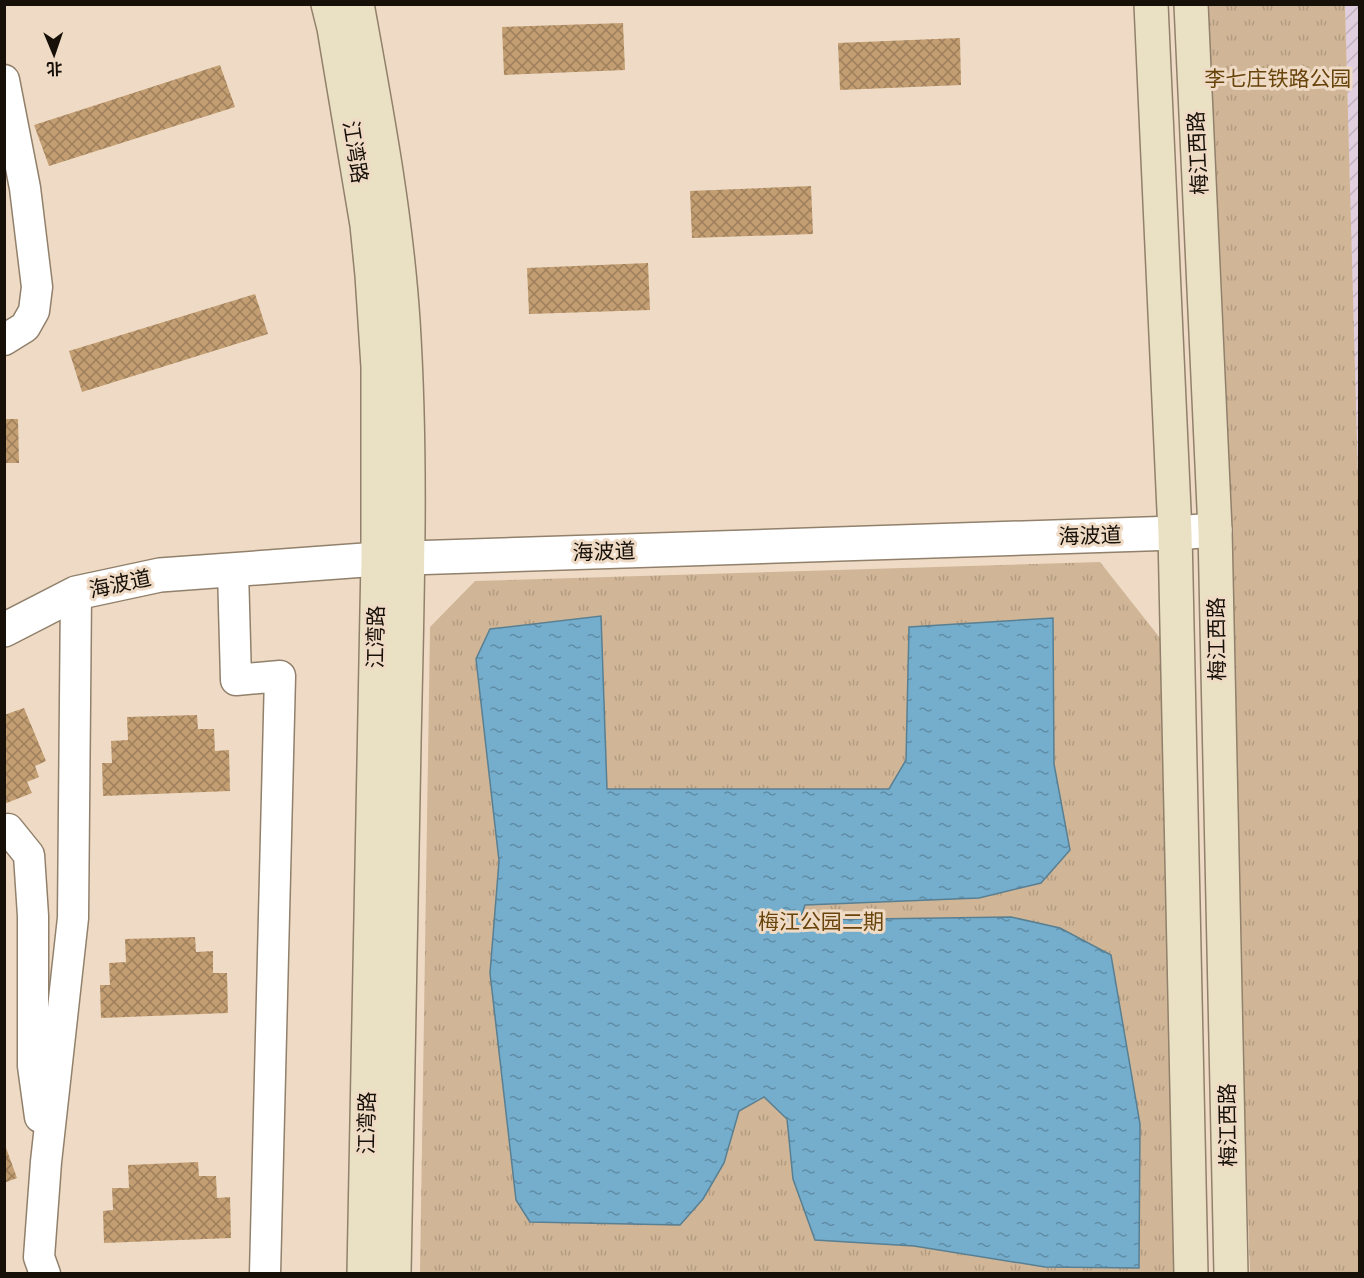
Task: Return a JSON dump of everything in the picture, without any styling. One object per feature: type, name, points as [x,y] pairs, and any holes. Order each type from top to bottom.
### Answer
[{"type":"main road","name":"江湾路","points":[[328,4],[359,169],[372,275],[393,559],[393,1274]]},
{"type":"main road","name":"江湾路","points":[[357,4],[381,136],[394,226],[408,440],[393,559],[363,1274]]},
{"type":"main road","name":"梅江西路","points":[[1151,4],[1175,533],[1191,1274]]},
{"type":"main road","name":"梅江西路","points":[[1191,4],[1215,530],[1231,1274]]},
{"type":"street","points":[[4,80],[25,188],[37,287],[34,311],[25,327],[4,340]]},
{"type":"street","name":"海波道","points":[[4,630],[76,593],[160,575],[393,559],[1215,530]]},
{"type":"street","points":[[233,570],[236,680],[280,676],[265,1274]]},
{"type":"street","points":[[45,1274],[39,1257],[46,1162],[73,918],[76,593]]},
{"type":"street","points":[[4,831],[8,829],[29,855],[33,916],[33,1066],[46,1162]]},
{"type":"shaded area","points":[[1345,5],[1360,5],[1359,553]]},
{"type":"green space","name":"李七庄铁路公园","points":[[1206,5],[1345,5],[1360,553],[1359,1273],[1250,1273]]},
{"type":"green space","name":"梅江公园二期","points":[[1100,562],[1164,643],[1183,1273],[420,1274],[430,627],[475,581]]},
{"type":"water","points":[[601,616],[607,789],[889,789],[906,760],[909,627],[1053,618],[1054,764],[1070,850],[1041,883],[979,898],[805,905],[800,920],[1011,917],[1060,928],[1111,955],[1140,1124],[1139,1268],[1045,1267],[914,1246],[815,1240],[793,1179],[787,1119],[764,1097],[739,1111],[724,1163],[703,1199],[680,1225],[530,1222],[516,1200],[490,973],[499,861],[476,659],[490,629]]},
{"type":"building","points":[[623,23],[625,70],[504,75],[502,27]]},
{"type":"building","points":[[960,38],[961,85],[840,90],[838,43]]},
{"type":"building","points":[[220,65],[235,107],[49,166],[34,125]]},
{"type":"building","points":[[811,186],[813,234],[692,238],[690,191]]},
{"type":"building","points":[[648,263],[650,310],[529,314],[527,268]]},
{"type":"building","points":[[255,294],[268,334],[82,392],[69,351]]},
{"type":"building","points":[[5,419],[18,419],[19,463],[5,463]]},
{"type":"building","points":[[24,708],[46,761],[35,766],[39,777],[27,782],[32,793],[4,804],[4,715]]},
{"type":"building","points":[[197,715],[198,729],[214,729],[215,751],[229,750],[230,791],[103,796],[102,763],[112,763],[111,741],[128,740],[127,717]]},
{"type":"building","points":[[195,937],[196,952],[213,951],[213,973],[227,973],[228,1013],[101,1018],[100,985],[110,985],[109,963],[126,962],[125,939]]},
{"type":"building","points":[[4,1146],[17,1178],[4,1183]]},
{"type":"building","points":[[198,1162],[199,1176],[216,1176],[217,1198],[230,1197],[231,1238],[104,1243],[103,1211],[113,1210],[112,1188],[129,1188],[128,1165]]}]
